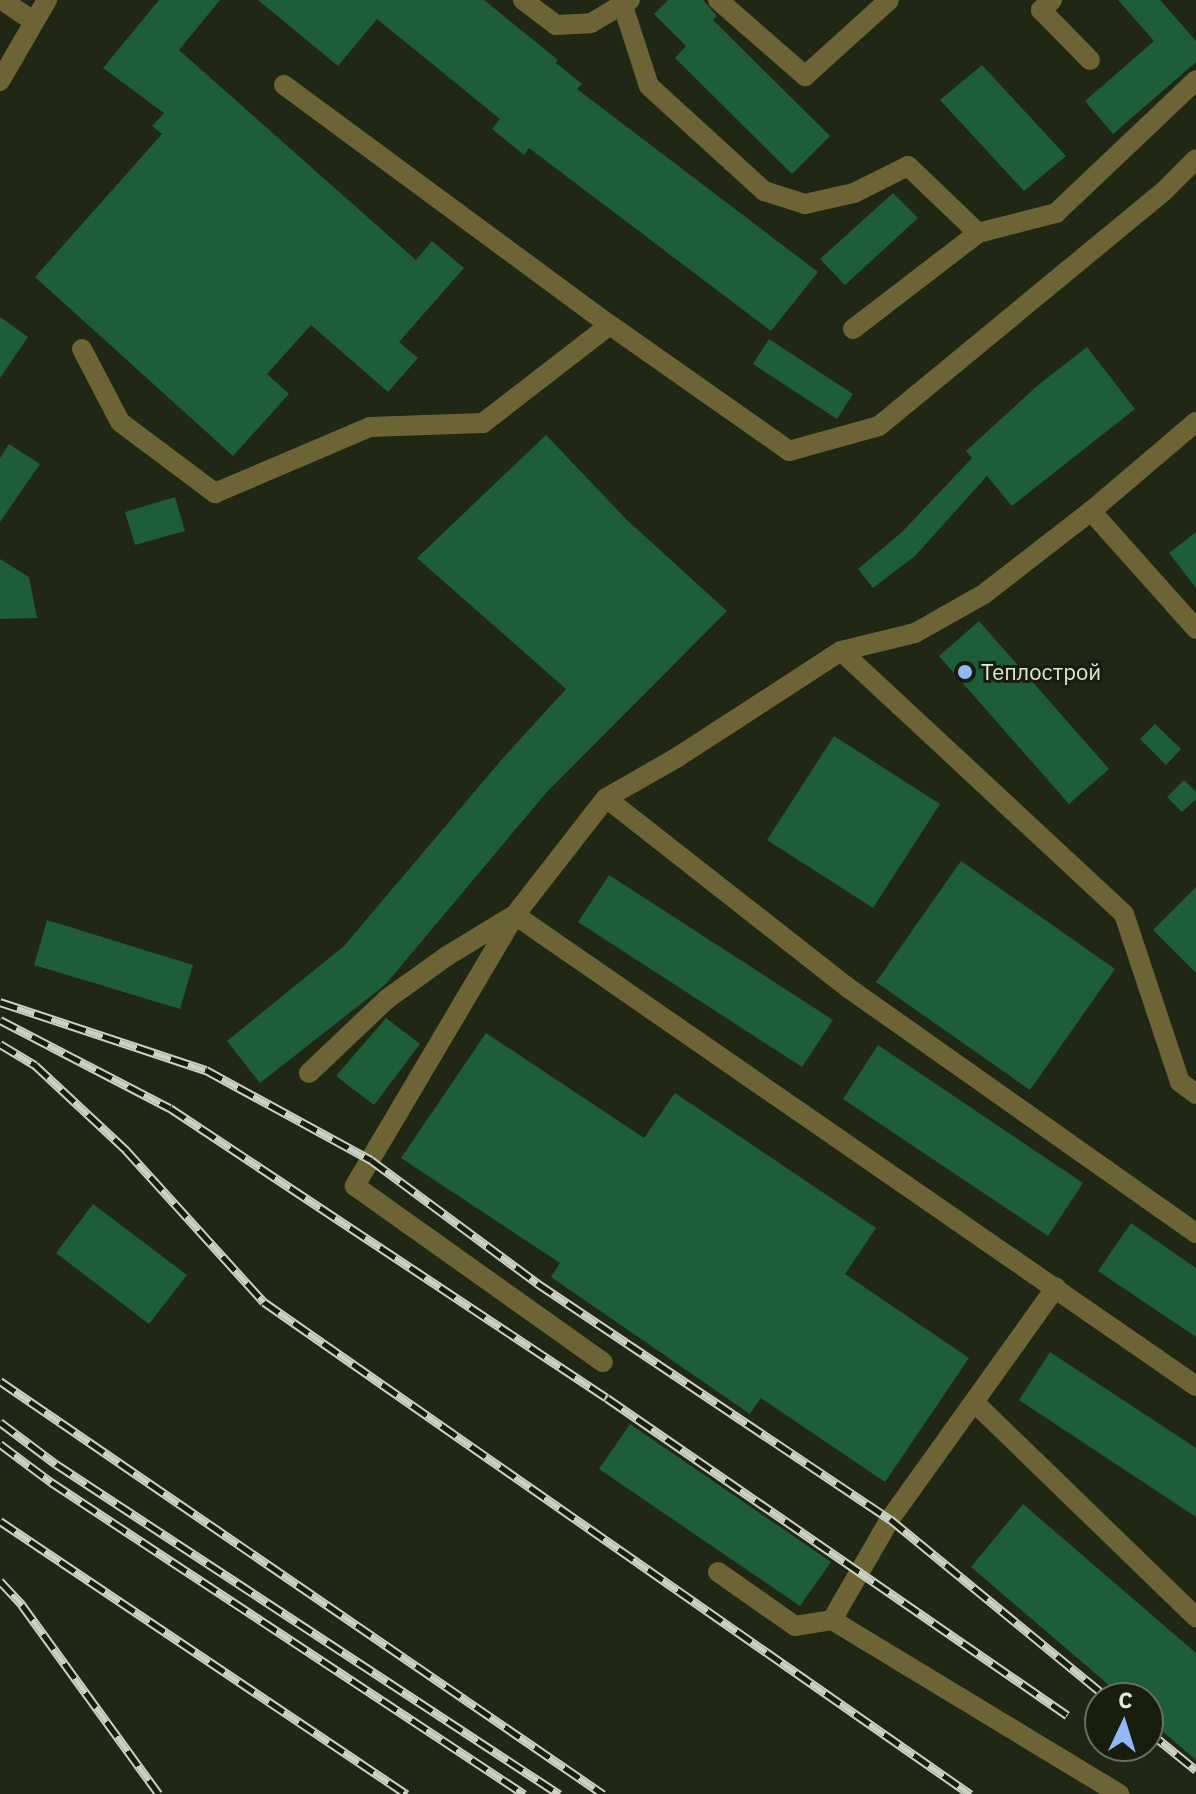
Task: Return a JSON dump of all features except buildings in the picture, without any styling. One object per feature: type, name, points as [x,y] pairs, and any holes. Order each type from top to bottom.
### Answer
[{"type":"lane","points":[[2,0],[33,21]]},
{"type":"lane","points":[[0,81],[47,0]]},
{"type":"lane","points":[[523,0],[556,25],[591,23],[626,3],[649,86],[764,191],[805,204],[854,193],[908,166],[978,233]]},
{"type":"lane","points":[[718,0],[805,76],[889,0]]},
{"type":"lane","points":[[1052,0],[1041,10],[1090,60]]},
{"type":"lane","points":[[853,329],[978,233],[1056,213],[1196,80]]},
{"type":"lane","points":[[284,85],[610,325],[789,451],[879,426],[1164,191],[1196,159]]},
{"type":"lane","points":[[82,349],[120,422],[215,493],[370,427],[483,423],[610,325]]},
{"type":"lane","points":[[603,1362],[355,1186],[515,915],[606,798],[678,757],[841,651],[915,633],[984,594],[1091,511],[1196,422]]},
{"type":"lane","points":[[1091,511],[1196,629]]},
{"type":"lane","points":[[841,651],[1124,914],[1180,1082],[1196,1094]]},
{"type":"lane","points":[[606,798],[847,987],[1196,1233]]},
{"type":"lane","points":[[309,1073],[387,999],[447,956],[515,915]]},
{"type":"lane","points":[[515,915],[1196,1386]]},
{"type":"lane","points":[[832,1620],[890,1519],[1056,1287]]},
{"type":"lane","points":[[975,1403],[1196,1617]]},
{"type":"lane","points":[[718,1572],[795,1626],[832,1620],[1119,1794]]},
{"type":"railway","points":[[0,1002],[206,1070],[371,1160],[537,1283],[890,1519],[1089,1682]]},
{"type":"railway","points":[[0,1020],[170,1108],[607,1398],[1067,1715]]},
{"type":"railway","points":[[0,1044],[35,1065],[126,1150],[264,1302],[970,1794]]},
{"type":"railway","points":[[0,1381],[603,1794]]},
{"type":"railway","points":[[0,1422],[56,1464],[559,1794]]},
{"type":"railway","points":[[0,1444],[51,1482],[524,1794]]},
{"type":"railway","points":[[0,1521],[407,1794]]},
{"type":"railway","points":[[0,1581],[22,1605],[159,1794]]},
{"type":"railway","points":[[1164,1744],[1196,1770]]},
{"type":"place","name":"Теплострой","points":[[965,672]]}]
